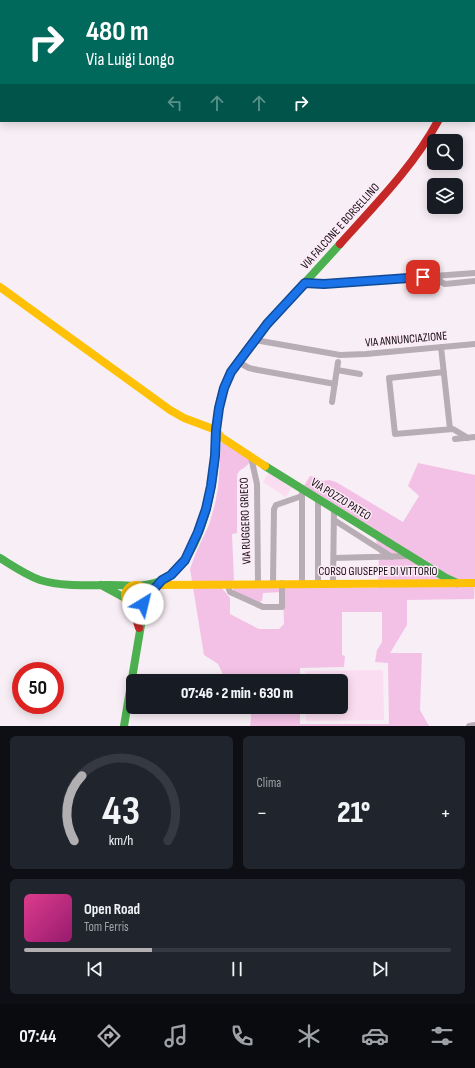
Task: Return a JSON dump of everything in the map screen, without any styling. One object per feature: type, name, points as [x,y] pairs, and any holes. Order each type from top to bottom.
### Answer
[{"type":"street","name":"VIA FALCONE E BORSELLINO","points":[[146,600],[159,583],[171,575],[185,560],[198,532],[206,509],[211,486],[219,408],[224,388],[231,372],[255,340],[392,185],[415,157],[437,122]]},
{"type":"street","points":[[305,283],[324,284],[475,273]]},
{"type":"street","points":[[437,276],[441,282],[445,284],[475,281]]},
{"type":"street","points":[[0,287],[170,410],[184,418],[216,430]]},
{"type":"street","name":"VIA ANNUNCIAZIONE","points":[[255,340],[339,358],[475,344]]},
{"type":"street","points":[[441,347],[450,430]]},
{"type":"street","points":[[332,402],[339,358]]},
{"type":"street","points":[[238,362],[249,368],[335,384]]},
{"type":"street","points":[[337,370],[360,374]]},
{"type":"street","points":[[444,372],[388,378],[395,434],[452,429],[468,438]]},
{"type":"street","name":"VIA POZZO PATEO","points":[[216,430],[221,437],[302,493],[318,499],[446,578],[457,583]]},
{"type":"street","points":[[455,439],[475,437]]},
{"type":"street","name":"VIA RUGGERO GRIECO","points":[[251,457],[258,492],[258,583]]},
{"type":"street","points":[[273,583],[274,509],[276,505],[302,493],[302,583]]},
{"type":"street","points":[[318,499],[318,583]]},
{"type":"street","points":[[333,583],[334,509]]},
{"type":"street","name":"VIA POZZO PATEO","points":[[334,520],[392,557]]},
{"type":"street","points":[[334,558],[410,556]]},
{"type":"street","name":"VIA FALCONE E BORSELLINO","points":[[0,558],[28,575],[42,580],[63,584],[135,586],[159,583]]},
{"type":"street","name":"CORSO GIUSEPPE DI VITTORIO","points":[[159,583],[475,583]]},
{"type":"street","points":[[227,584],[230,592],[265,608],[282,607],[282,583]]},
{"type":"street","points":[[100,585],[125,598],[132,606],[140,630]]},
{"type":"street","points":[[124,726],[146,600],[145,592],[135,586],[127,590],[125,598]]},
{"type":"street","points":[[132,606],[138,607],[146,600]]},
{"type":"street","points":[[469,726],[475,725]]},
{"type":"shaded area","points":[[222,442],[250,460],[247,465],[239,471],[237,476],[237,533],[232,534],[234,580],[221,587],[230,598],[230,614],[259,629],[279,629],[284,624],[283,592],[263,593],[262,601],[256,603],[233,591],[233,587],[378,588],[379,553],[374,530],[304,486],[310,476],[323,481],[329,480],[336,482],[403,522],[419,496],[408,486],[418,463],[475,475],[474,599],[407,600],[407,625],[390,653],[422,653],[420,710],[429,726],[250,726],[250,714],[300,714],[300,724],[389,724],[388,663],[375,662],[377,650],[382,642],[382,612],[342,612],[342,655],[345,656],[344,667],[300,668],[300,674],[223,674],[218,664],[204,655],[190,569],[209,525],[215,504],[218,488]]},
{"type":"shaded area","points":[[269,472],[292,487],[286,497],[263,482]]},
{"type":"shaded area","points":[[383,670],[384,720],[306,721],[306,714],[348,714],[348,674],[305,674],[305,671]]},
{"type":"traffic: fast","points":[[138,586],[153,584],[167,578],[178,569],[187,557],[201,528],[206,513],[212,483],[218,410],[224,387],[229,376],[245,352],[272,319],[340,244]]},
{"type":"traffic: fast","points":[[265,466],[446,578],[457,583]]},
{"type":"traffic: fast","points":[[0,558],[30,576],[51,583],[132,586]]},
{"type":"traffic: fast","points":[[101,585],[125,598]]},
{"type":"traffic: fast","points":[[124,726],[145,601]]},
{"type":"traffic: slow","points":[[0,287],[170,410],[184,418],[216,430],[221,437],[265,466]]},
{"type":"traffic: slow","points":[[157,585],[475,583]]},
{"type":"traffic: slow","points":[[136,585],[140,586],[146,592],[147,596],[146,600],[140,606],[136,607],[132,606],[126,600],[125,596],[126,592],[132,586],[136,585]]},
{"type":"traffic: jam","points":[[340,244],[405,170],[437,122]]},
{"type":"traffic: jam","points":[[132,606],[139,628]]},
{"type":"route","points":[[143,604],[146,598],[162,580],[179,568],[192,547],[206,509],[211,486],[215,456],[216,430],[224,388],[231,372],[267,324],[305,283],[324,284],[423,277]]}]
